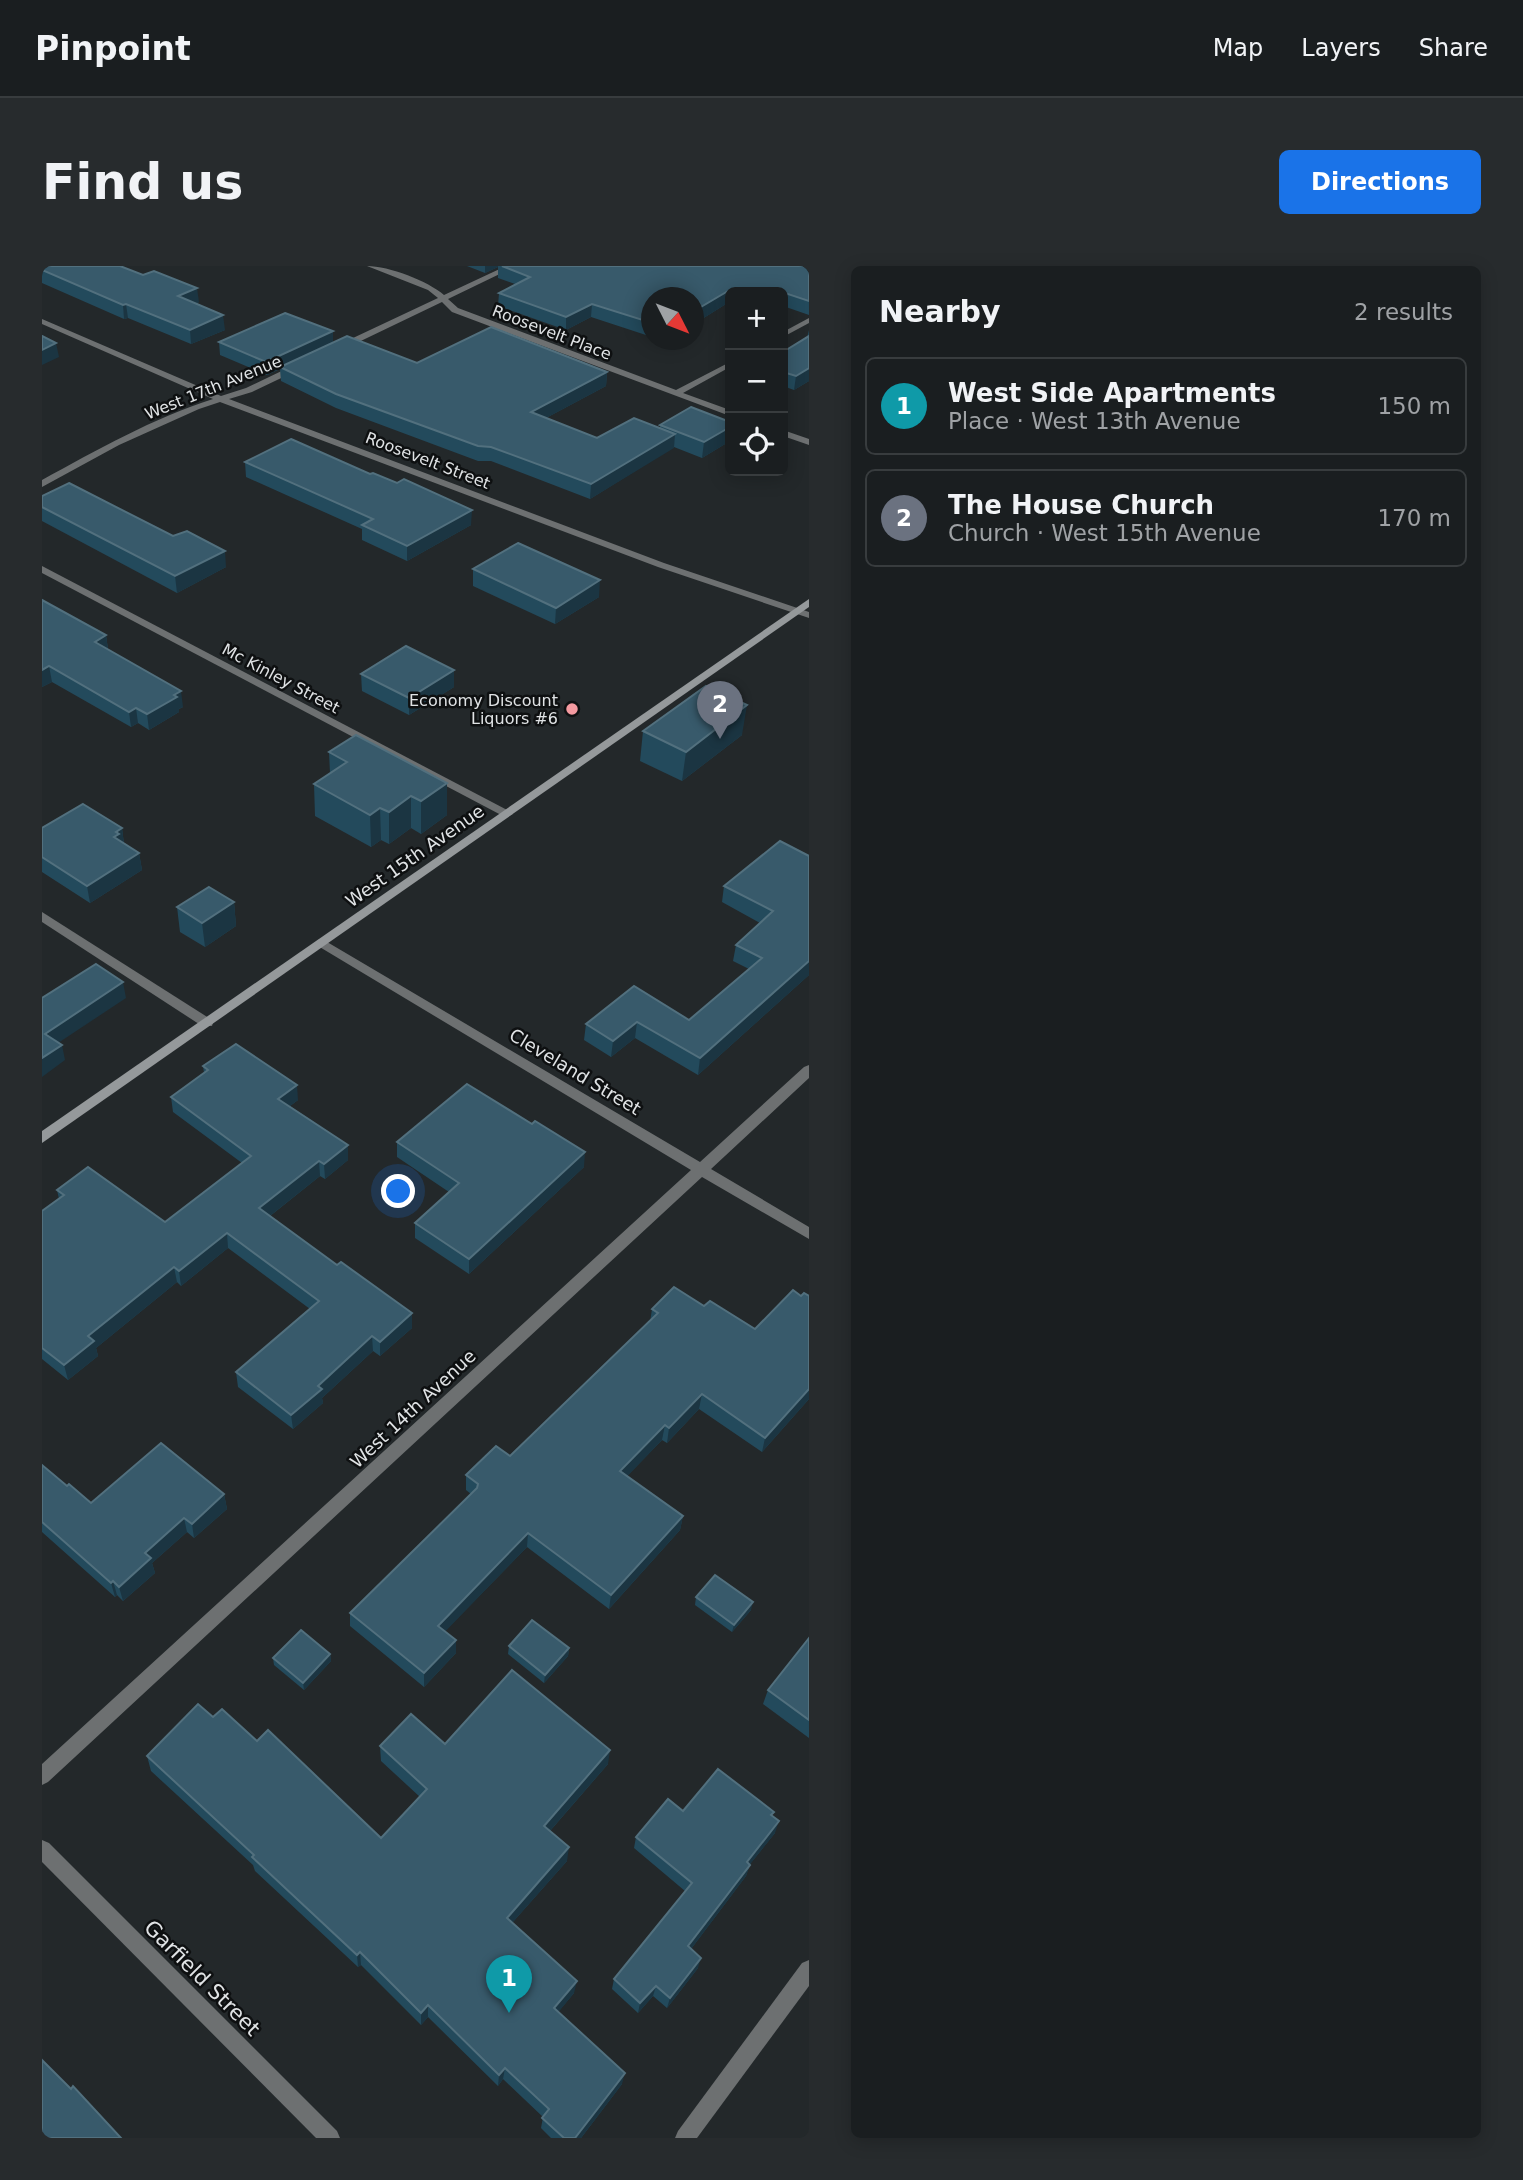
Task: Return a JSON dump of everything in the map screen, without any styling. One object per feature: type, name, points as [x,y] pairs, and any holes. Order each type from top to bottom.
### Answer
[{"type":"main road","name":"West 15th Avenue","points":[[43,1135],[803,613],[809,603]]},
{"type":"street","name":"Roosevelt Place","points":[[371,266],[431,288],[455,310],[725,411]]},
{"type":"street","points":[[333,351],[512,266]]},
{"type":"street","points":[[788,332],[809,320]]},
{"type":"street","name":"Roosevelt Street","points":[[42,321],[220,399],[661,565],[803,613]]},
{"type":"street","name":"West 17th Avenue","points":[[42,484],[116,443],[220,399],[249,390],[309,362]]},
{"type":"street","points":[[676,393],[725,367]]},
{"type":"street","points":[[788,435],[809,442]]},
{"type":"street","name":"Mc Kinley Street","points":[[42,569],[507,814]]},
{"type":"street","points":[[42,916],[207,1023]]},
{"type":"street","name":"Cleveland Street","points":[[322,943],[809,1234]]},
{"type":"street","name":"West 14th Avenue","points":[[42,1776],[809,1070]]},
{"type":"street","name":"Garfield Street","points":[[42,1849],[330,2138]]},
{"type":"street","points":[[685,2138],[809,1970]]},
{"type":"building","points":[[42,266],[120,266],[143,275],[154,271],[197,288],[178,296],[223,315],[190,330],[42,270]]},
{"type":"building","points":[[502,266],[803,266],[809,268],[809,301],[788,294],[788,287],[725,287],[725,293],[704,305],[704,287],[641,287],[641,320],[592,304],[566,317],[499,293],[530,277]]},
{"type":"building","points":[[285,313],[333,331],[266,362],[219,342]]},
{"type":"building","points":[[491,327],[607,372],[531,412],[597,438],[634,418],[675,434],[591,484],[336,394],[280,367],[347,336],[417,363]]},
{"type":"building","points":[[42,336],[56,343],[42,350]]},
{"type":"building","points":[[809,336],[809,368],[796,376],[788,374],[788,349]]},
{"type":"building","points":[[691,407],[725,420],[725,430],[704,442],[660,425]]},
{"type":"building","points":[[291,439],[370,474],[397,483],[404,479],[472,510],[407,546],[362,525],[373,519],[245,462]]},
{"type":"building","points":[[69,483],[173,536],[187,531],[225,551],[175,576],[42,507],[42,496]]},
{"type":"building","points":[[518,543],[600,580],[556,608],[473,569]]},
{"type":"building","points":[[42,600],[106,635],[95,642],[181,691],[174,695],[177,697],[147,714],[136,708],[129,712],[49,666],[42,670]]},
{"type":"building","points":[[406,646],[454,670],[409,698],[361,674]]},
{"type":"building","points":[[706,686],[747,705],[686,752],[643,731]]},
{"type":"building","points":[[356,735],[447,783],[421,801],[411,796],[389,812],[380,808],[370,815],[314,784],[347,762],[329,752]]},
{"type":"building","points":[[83,804],[122,828],[114,837],[139,853],[87,886],[42,857],[42,828]]},
{"type":"building","points":[[780,841],[809,856],[809,961],[700,1058],[637,1022],[613,1041],[586,1024],[634,986],[689,1020],[762,958],[736,945],[773,911],[724,886]]},
{"type":"building","points":[[209,887],[234,902],[202,923],[177,907]]},
{"type":"building","points":[[96,964],[123,982],[45,1034],[62,1045],[42,1058],[42,998]]},
{"type":"building","points":[[236,1044],[297,1085],[278,1099],[348,1145],[324,1164],[319,1161],[259,1208],[337,1265],[341,1262],[412,1313],[380,1342],[372,1336],[318,1386],[322,1389],[291,1415],[236,1372],[319,1301],[227,1233],[179,1271],[174,1267],[88,1336],[94,1341],[64,1365],[42,1348],[42,1211],[64,1195],[57,1190],[88,1167],[165,1222],[251,1156],[171,1097],[208,1070],[203,1066]]},
{"type":"building","points":[[467,1084],[532,1124],[535,1121],[585,1152],[469,1259],[415,1223],[459,1183],[397,1142]]},
{"type":"building","points":[[674,1287],[704,1306],[710,1301],[755,1329],[793,1290],[801,1296],[804,1293],[809,1296],[809,1389],[765,1438],[702,1394],[669,1428],[665,1425],[620,1471],[683,1516],[611,1595],[528,1533],[438,1626],[456,1640],[424,1673],[350,1613],[477,1488],[478,1484],[466,1475],[496,1446],[510,1456],[658,1313],[652,1309]]},
{"type":"building","points":[[161,1443],[224,1494],[192,1524],[184,1518],[145,1553],[151,1558],[119,1587],[113,1581],[111,1583],[42,1522],[42,1465],[91,1503]]},
{"type":"building","points":[[715,1575],[753,1602],[734,1625],[696,1597]]},
{"type":"building","points":[[532,1620],[569,1648],[545,1675],[509,1646]]},
{"type":"building","points":[[301,1630],[330,1654],[303,1683],[273,1658]]},
{"type":"building","points":[[809,1638],[809,1720],[768,1690]]},
{"type":"building","points":[[512,1670],[610,1750],[544,1826],[569,1847],[507,1918],[577,1981],[554,2008],[625,2073],[575,2138],[564,2138],[542,2118],[549,2109],[505,2068],[499,2075],[428,2005],[421,2013],[360,1952],[357,1955],[147,1756],[198,1704],[213,1717],[222,1709],[257,1741],[268,1730],[381,1838],[427,1789],[380,1746],[411,1714],[445,1744]]},
{"type":"building","points":[[718,1769],[774,1812],[771,1815],[779,1821],[747,1862],[750,1865],[688,1946],[701,1958],[670,1998],[656,1986],[640,2003],[614,1979],[692,1883],[636,1837],[668,1799],[683,1811]]},
{"type":"building","points":[[42,2060],[71,2089],[73,2086],[121,2138],[42,2138]]},
{"type":"place","name":"Economy Discount Liquors #6","points":[[572,709]]},
{"type":"place","name":"The House Church","points":[[720,739]]},
{"type":"place","name":"West Side Apartments","points":[[509,2013]]}]
